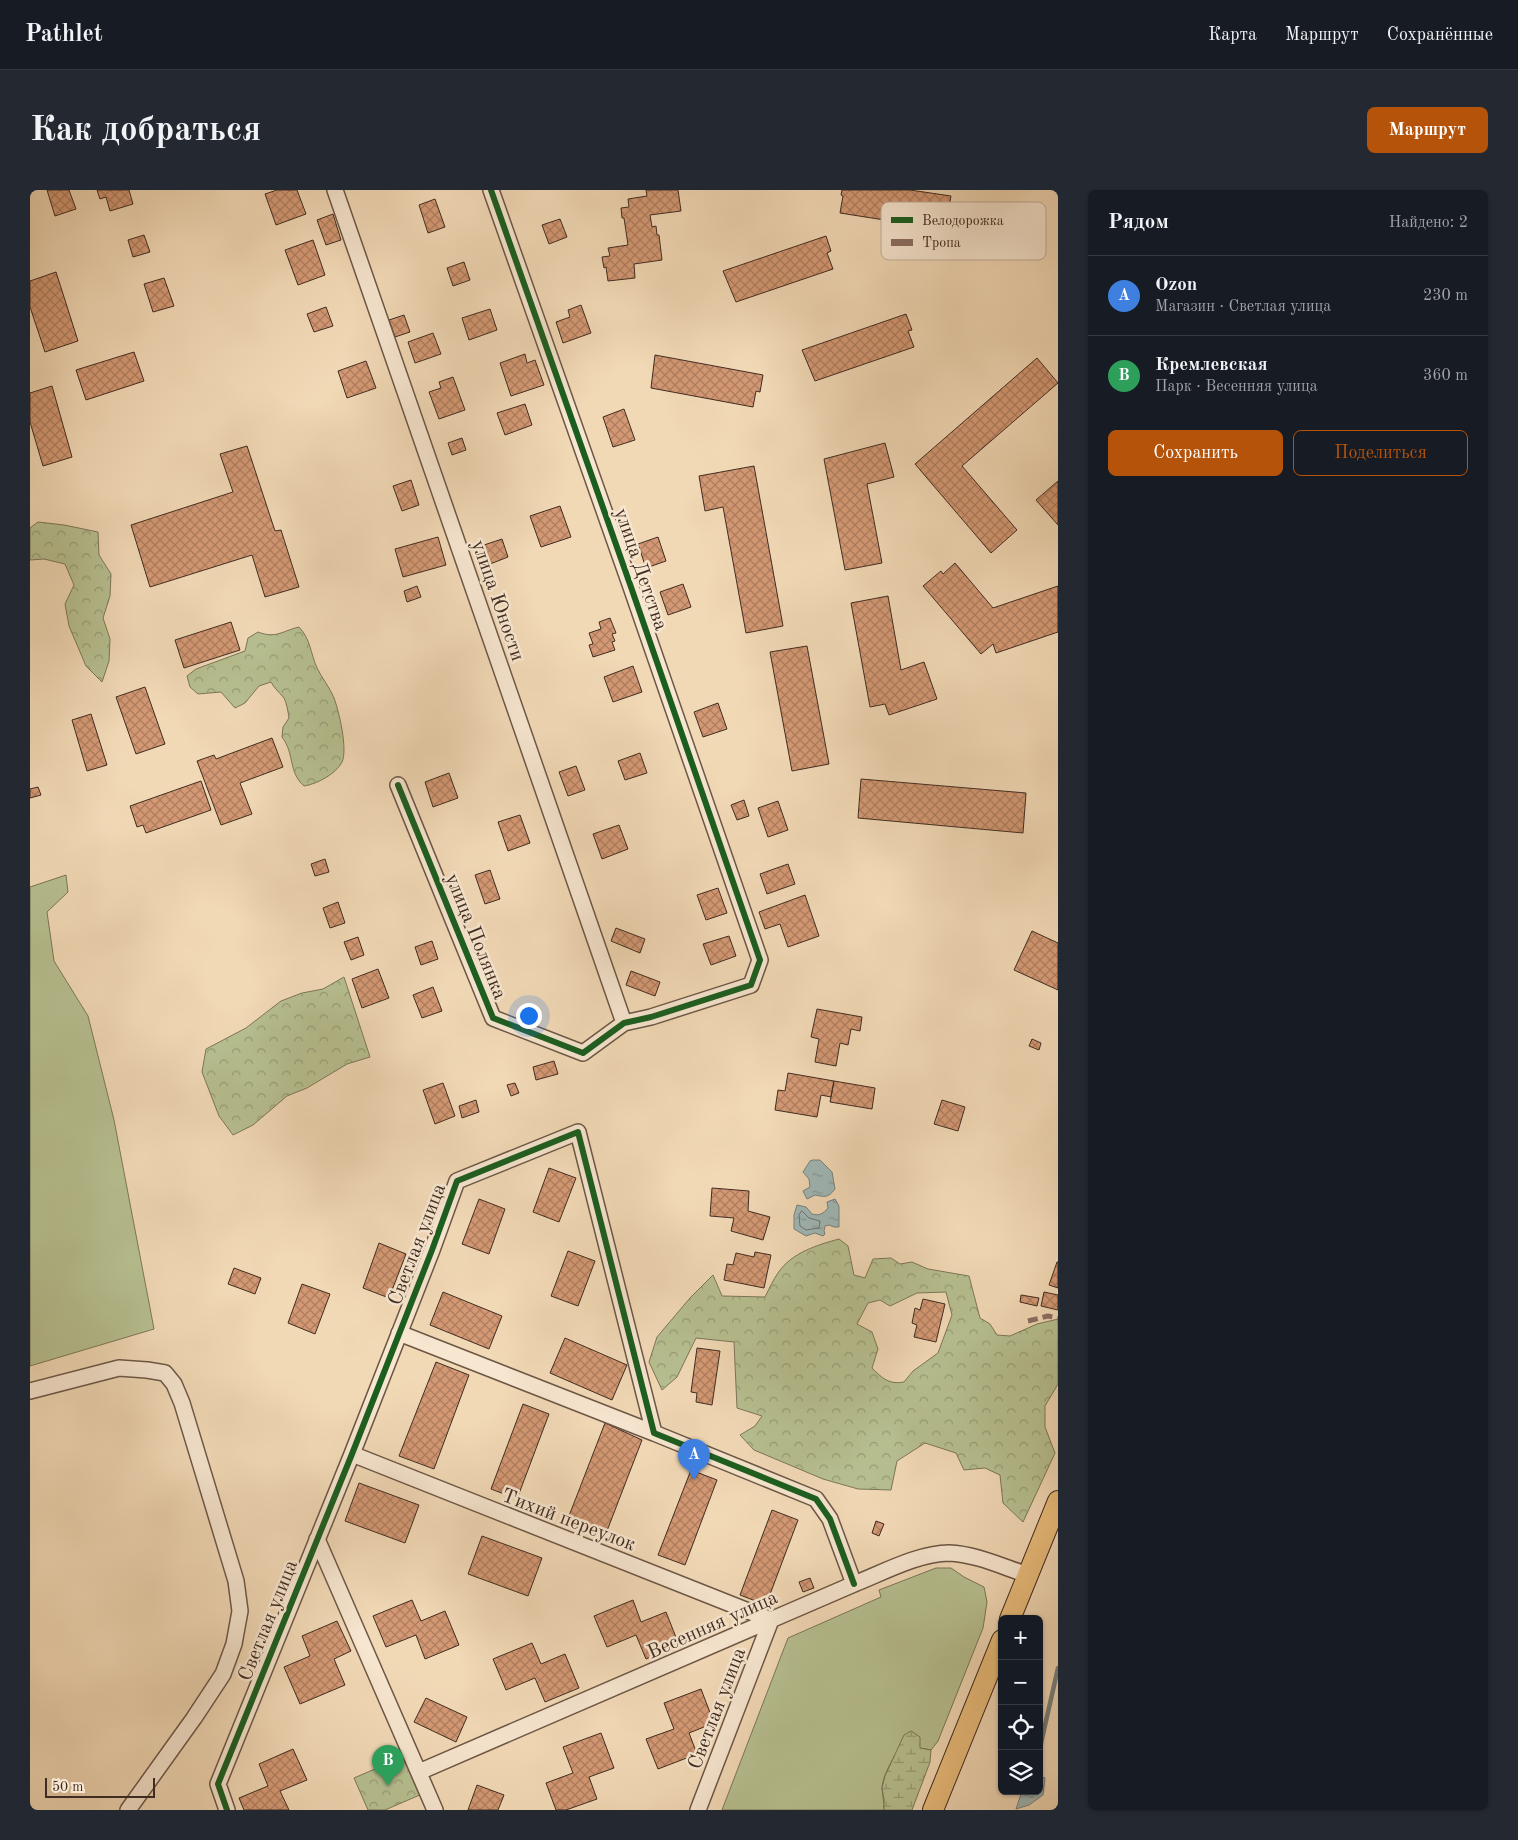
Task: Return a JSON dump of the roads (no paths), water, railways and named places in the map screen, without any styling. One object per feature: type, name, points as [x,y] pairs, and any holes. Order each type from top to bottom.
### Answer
[{"type":"main road","points":[[1012,1615],[1058,1501]]},
{"type":"main road","points":[[933,1810],[998,1650]]},
{"type":"street","name":"улица Юности","points":[[335,190],[624,1023]]},
{"type":"street","name":"улица Детства","points":[[491,190],[760,960],[751,985],[651,1017],[624,1023]]},
{"type":"street","name":"улица Полянка","points":[[398,785],[493,1018],[583,1053],[624,1023]]},
{"type":"street","name":"Светлая улица","points":[[227,1810],[218,1784],[352,1454],[457,1181],[578,1132],[654,1432]]},
{"type":"street","points":[[399,1333],[654,1432],[816,1499],[830,1518],[854,1584]]},
{"type":"street","points":[[30,1391],[119,1368],[165,1373],[174,1384],[182,1403],[236,1581],[240,1611],[234,1644],[223,1674],[128,1810]]},
{"type":"street","name":"Тихий переулок","points":[[352,1454],[771,1620]]},
{"type":"street","points":[[317,1538],[435,1810]]},
{"type":"street","name":"Весенняя улица","points":[[419,1772],[854,1584],[907,1563],[932,1555],[949,1553],[967,1555],[1028,1575]]},
{"type":"street","name":"Светлая улица","points":[[698,1810],[771,1620]]},
{"type":"water","points":[[820,1160],[832,1172],[835,1189],[828,1195],[815,1195],[807,1199],[803,1191],[810,1187],[809,1179],[803,1172],[810,1161]]},
{"type":"water","points":[[835,1199],[839,1206],[839,1227],[825,1226],[825,1234],[823,1236],[815,1233],[806,1236],[794,1229],[794,1215],[797,1205],[806,1207],[812,1214],[819,1215],[828,1208],[827,1202]]},
{"type":"water","points":[[1043,1777],[1045,1778],[1043,1795]]},
{"type":"water","points":[[1021,1795],[1043,1795],[1029,1805],[1016,1809]]},
{"type":"waterway","points":[[1039,1750],[1058,1668]]},
{"type":"place","name":"Ozon","points":[[694,1480]]},
{"type":"place","name":"Кремлевская","points":[[388,1786]]}]
